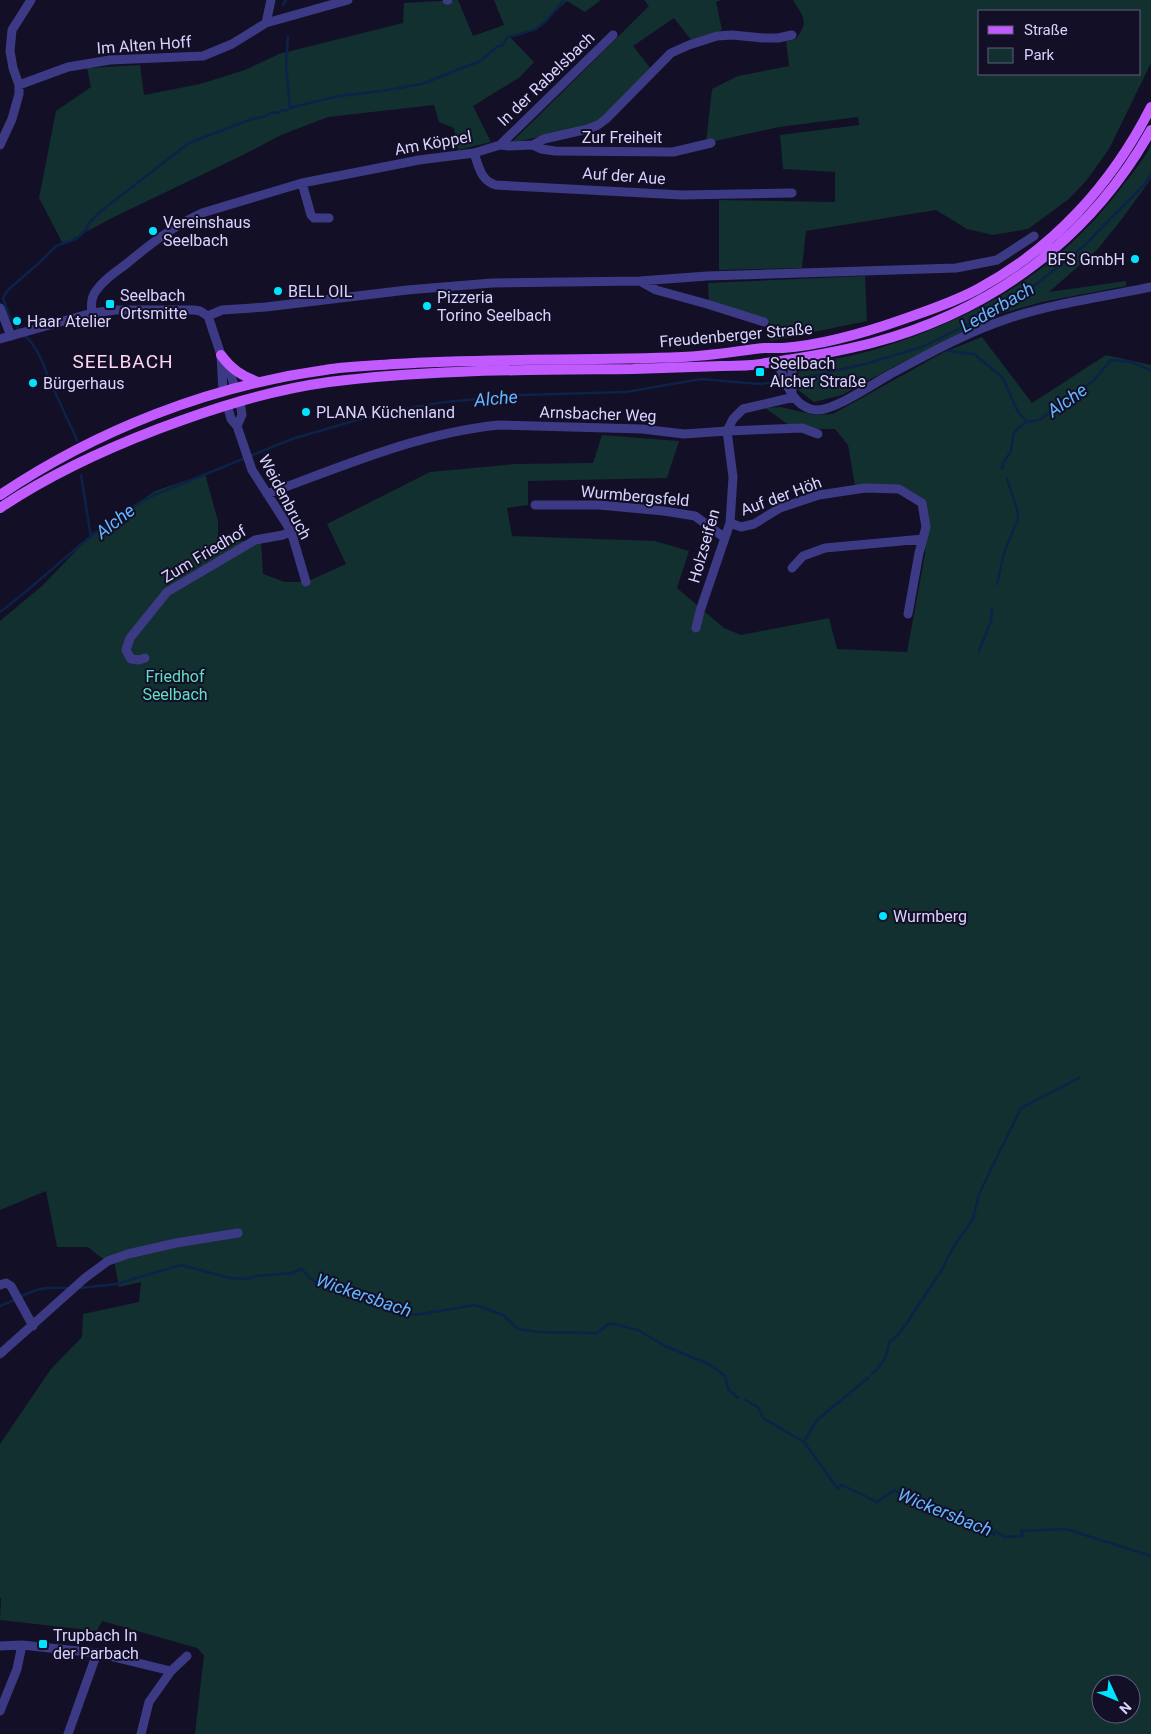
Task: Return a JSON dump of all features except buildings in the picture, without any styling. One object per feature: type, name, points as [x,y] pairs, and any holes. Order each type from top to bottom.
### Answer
[{"type":"main road","name":"Freudenberger Straße","points":[[0,495],[108,433],[223,391],[258,382],[326,369],[411,363],[708,355],[766,348],[784,348],[845,337],[893,324],[962,297],[1009,270],[1052,238],[1087,203],[1122,158],[1151,107]]},
{"type":"main road","name":"Freudenberger Straße","points":[[0,508],[51,477],[106,450],[184,419],[227,405],[306,386],[411,374],[767,363],[847,349],[901,334],[966,308],[1021,275],[1059,246],[1090,216],[1118,182],[1151,130]]},
{"type":"main road","points":[[784,348],[786,359]]},
{"type":"main road","points":[[224,359],[242,376],[258,382]]},
{"type":"main road","points":[[234,388],[240,401]]},
{"type":"main road","points":[[223,391],[227,405]]},
{"type":"street","points":[[0,145],[12,119],[19,94],[19,85],[13,68],[10,44],[12,30],[31,0]]},
{"type":"street","points":[[266,23],[271,0]]},
{"type":"street","name":"Im Alten Hoff","points":[[19,85],[44,75],[76,66],[110,60],[204,56],[232,44],[266,23],[346,0]]},
{"type":"street","name":"In der Rabelsbach","points":[[500,145],[613,35]]},
{"type":"street","name":"Am Köppel","points":[[92,313],[91,302],[100,286],[175,227],[202,214],[302,183],[419,160],[474,153],[500,145],[533,145],[544,139],[598,126],[621,106],[671,53],[717,36],[778,38],[792,35]]},
{"type":"street","name":"Zur Freiheit","points":[[533,145],[541,149],[555,151],[648,153],[685,151],[711,143]]},
{"type":"street","name":"Auf der Aue","points":[[474,153],[484,179],[489,183],[496,184],[682,194],[792,193]]},
{"type":"street","points":[[302,183],[311,215],[314,218],[329,218]]},
{"type":"street","name":"Freudenberger Straße","points":[[208,316],[222,310],[266,307],[445,286],[492,283],[640,281],[706,276],[956,268],[997,260],[1034,236]]},
{"type":"street","name":"Freudenberger Straße","points":[[640,281],[656,290],[764,322]]},
{"type":"street","points":[[786,359],[781,371],[787,374],[792,392],[804,406],[817,410],[846,399],[949,343],[993,324],[1038,311],[1151,287]]},
{"type":"street","points":[[0,308],[11,336]]},
{"type":"street","points":[[0,339],[92,313],[116,310],[200,311],[208,316],[234,388]]},
{"type":"street","points":[[223,391],[224,359]]},
{"type":"street","points":[[727,431],[733,419],[743,409],[792,392]]},
{"type":"street","name":"Weidenbruch","points":[[237,426],[242,414],[240,401]]},
{"type":"street","name":"Weidenbruch","points":[[227,405],[231,418],[237,426],[256,478],[291,531],[306,582]]},
{"type":"street","name":"Arnsbacher Weg","points":[[268,494],[396,447],[428,438],[499,425],[642,429],[684,434],[802,428],[818,434]]},
{"type":"street","name":"Holzseifen","points":[[696,628],[730,523],[733,477],[727,431]]},
{"type":"street","name":"Auf der Höh","points":[[730,523],[741,527],[754,524],[780,508],[819,495],[865,488],[899,489],[922,503],[926,527],[908,614]]},
{"type":"street","name":"Wurmbergsfeld","points":[[535,505],[600,505],[695,516],[725,538]]},
{"type":"street","name":"Zum Friedhof","points":[[145,658],[131,659],[126,650],[126,645],[167,592],[255,540],[283,535],[291,531]]},
{"type":"street","points":[[792,568],[803,556],[825,548],[923,540]]},
{"type":"street","points":[[0,1354],[85,1278],[108,1260],[176,1243],[238,1233]]},
{"type":"street","points":[[0,1285],[6,1283],[11,1286],[33,1326]]},
{"type":"street","points":[[0,1646],[22,1645],[96,1654],[171,1670]]},
{"type":"street","points":[[0,1711],[18,1668],[22,1645]]},
{"type":"street","points":[[68,1734],[96,1654]]},
{"type":"street","points":[[141,1734],[149,1702],[171,1670],[187,1656]]},
{"type":"green space","points":[[458,0],[473,36],[504,25],[494,0],[601,0],[585,12],[567,1],[535,30],[509,36],[534,62],[520,77],[473,106],[491,142],[458,150],[454,128],[439,122],[434,105],[328,117],[281,135],[63,244],[39,198],[56,111],[91,87],[87,68],[140,65],[144,95],[200,84],[245,70],[279,54],[403,23],[404,3]]},
{"type":"green space","points":[[644,0],[721,0],[716,2],[722,30],[691,40],[674,18],[633,46],[651,69],[598,124],[511,143],[649,6]]},
{"type":"green space","points":[[793,0],[1151,0],[1151,63],[1109,149],[1086,181],[1069,199],[1028,229],[993,235],[967,229],[936,210],[806,231],[802,268],[719,270],[719,200],[835,202],[835,172],[783,169],[780,135],[859,125],[858,117],[779,127],[706,143],[712,89],[738,76],[789,66],[786,41],[796,39],[800,33],[804,23]]},
{"type":"green space","points":[[1151,145],[1151,178],[1148,183],[1097,250],[1049,292],[1126,281],[1126,286],[1042,302],[1000,314],[895,366],[842,395],[814,402],[798,390],[799,369],[819,362],[870,351],[916,336],[983,306],[1014,288],[1070,244],[1096,218],[1137,168]]},
{"type":"green space","points":[[865,276],[867,321],[770,341],[770,324],[762,317],[709,301],[708,283]]},
{"type":"green space","name":"Friedhof Seelbach","points":[[982,337],[1032,403],[1106,355],[1151,365],[1151,1734],[195,1734],[204,1655],[197,1648],[102,1621],[97,1631],[0,1620],[0,1444],[51,1369],[82,1337],[83,1314],[139,1302],[141,1282],[119,1287],[114,1261],[103,1259],[88,1247],[57,1247],[46,1191],[0,1210],[0,621],[43,585],[93,533],[155,491],[205,474],[218,521],[218,543],[261,540],[263,574],[285,582],[306,582],[346,564],[327,524],[430,472],[515,464],[593,463],[602,435],[679,441],[667,478],[528,481],[528,505],[507,508],[512,536],[655,541],[689,551],[677,588],[724,628],[741,635],[829,618],[837,649],[907,652],[925,554],[926,502],[895,486],[855,486],[848,445],[835,429],[816,429],[789,425],[765,408],[781,407],[815,415],[833,414],[944,352]]},
{"type":"waterway","points":[[283,5],[286,0]]},
{"type":"waterway","points":[[20,331],[10,318],[3,298],[8,290],[56,246],[76,239],[87,229],[88,224],[101,211],[189,143],[249,120],[266,116],[272,112],[279,113],[282,110],[285,111],[293,107],[339,96],[422,84],[480,61],[497,47],[503,45],[507,38],[536,29],[546,21],[564,0]]},
{"type":"waterway","points":[[288,37],[286,65],[290,109]]},
{"type":"waterway","name":"Lederbach","points":[[794,380],[865,364],[922,347],[991,313],[1034,286],[1083,247],[1145,184],[1151,174]]},
{"type":"waterway","points":[[24,335],[40,357],[77,441]]},
{"type":"waterway","name":"Alche","points":[[948,351],[974,354],[1003,378],[1017,410],[1026,422],[1039,420],[1093,381],[1111,360],[1131,362],[1151,370]]},
{"type":"waterway","name":"Alche","points":[[0,612],[92,535],[131,508],[152,496],[292,439],[357,420],[445,402],[521,395],[626,392],[701,379],[760,384],[783,381]]},
{"type":"waterway","points":[[1002,469],[1003,463],[1011,451],[1014,432],[1026,422]]},
{"type":"waterway","points":[[81,475],[91,537]]},
{"type":"waterway","points":[[997,584],[1004,553],[1018,519],[1017,509],[1007,479]]},
{"type":"waterway","points":[[979,651],[991,621],[992,609]]},
{"type":"waterway","points":[[980,1192],[1021,1108],[1079,1078]]},
{"type":"waterway","points":[[872,1374],[884,1360],[889,1342],[900,1333],[973,1219],[979,1194]]},
{"type":"waterway","name":"Wickersbach","points":[[80,1288],[116,1284],[181,1265],[230,1278],[246,1279],[257,1276],[292,1273],[302,1269],[317,1283],[357,1292],[359,1295],[373,1296],[378,1301],[415,1315],[475,1305],[503,1315],[518,1329],[539,1332],[597,1333],[610,1323],[638,1330],[665,1346],[711,1365],[725,1376],[728,1389],[738,1398]]},
{"type":"waterway","name":"Wickersbach","points":[[22,1296],[44,1288],[67,1288]]},
{"type":"waterway","name":"Wickersbach","points":[[0,1306],[14,1300]]},
{"type":"waterway","points":[[804,1442],[817,1420],[868,1378]]},
{"type":"waterway","name":"Wickersbach","points":[[745,1400],[758,1407],[763,1418],[804,1442],[838,1489],[842,1485],[877,1502],[894,1490],[940,1514],[980,1524],[993,1535],[996,1531],[1004,1537],[1023,1536],[1021,1531],[1066,1529],[1151,1556]]},
{"type":"place","name":"Vereinshaus Seelbach","points":[[153,231]]},
{"type":"place","name":"BFS GmbH","points":[[1135,259]]},
{"type":"place","name":"BELL OIL","points":[[278,291]]},
{"type":"place","name":"Seelbach Ortsmitte","points":[[110,304]]},
{"type":"place","name":"Pizzeria Torino Seelbach","points":[[427,306]]},
{"type":"place","name":"Haar Atelier","points":[[17,321]]},
{"type":"place","name":"Seelbach Alcher Straße","points":[[760,372]]},
{"type":"place","name":"Bürgerhaus","points":[[33,383]]},
{"type":"place","name":"PLANA Küchenland","points":[[306,412]]},
{"type":"place","name":"Wurmberg","points":[[883,916]]},
{"type":"place","name":"Trupbach In der Parbach","points":[[43,1644]]},
{"type":"district","name":"SEELBACH","points":[[123,361]]}]
